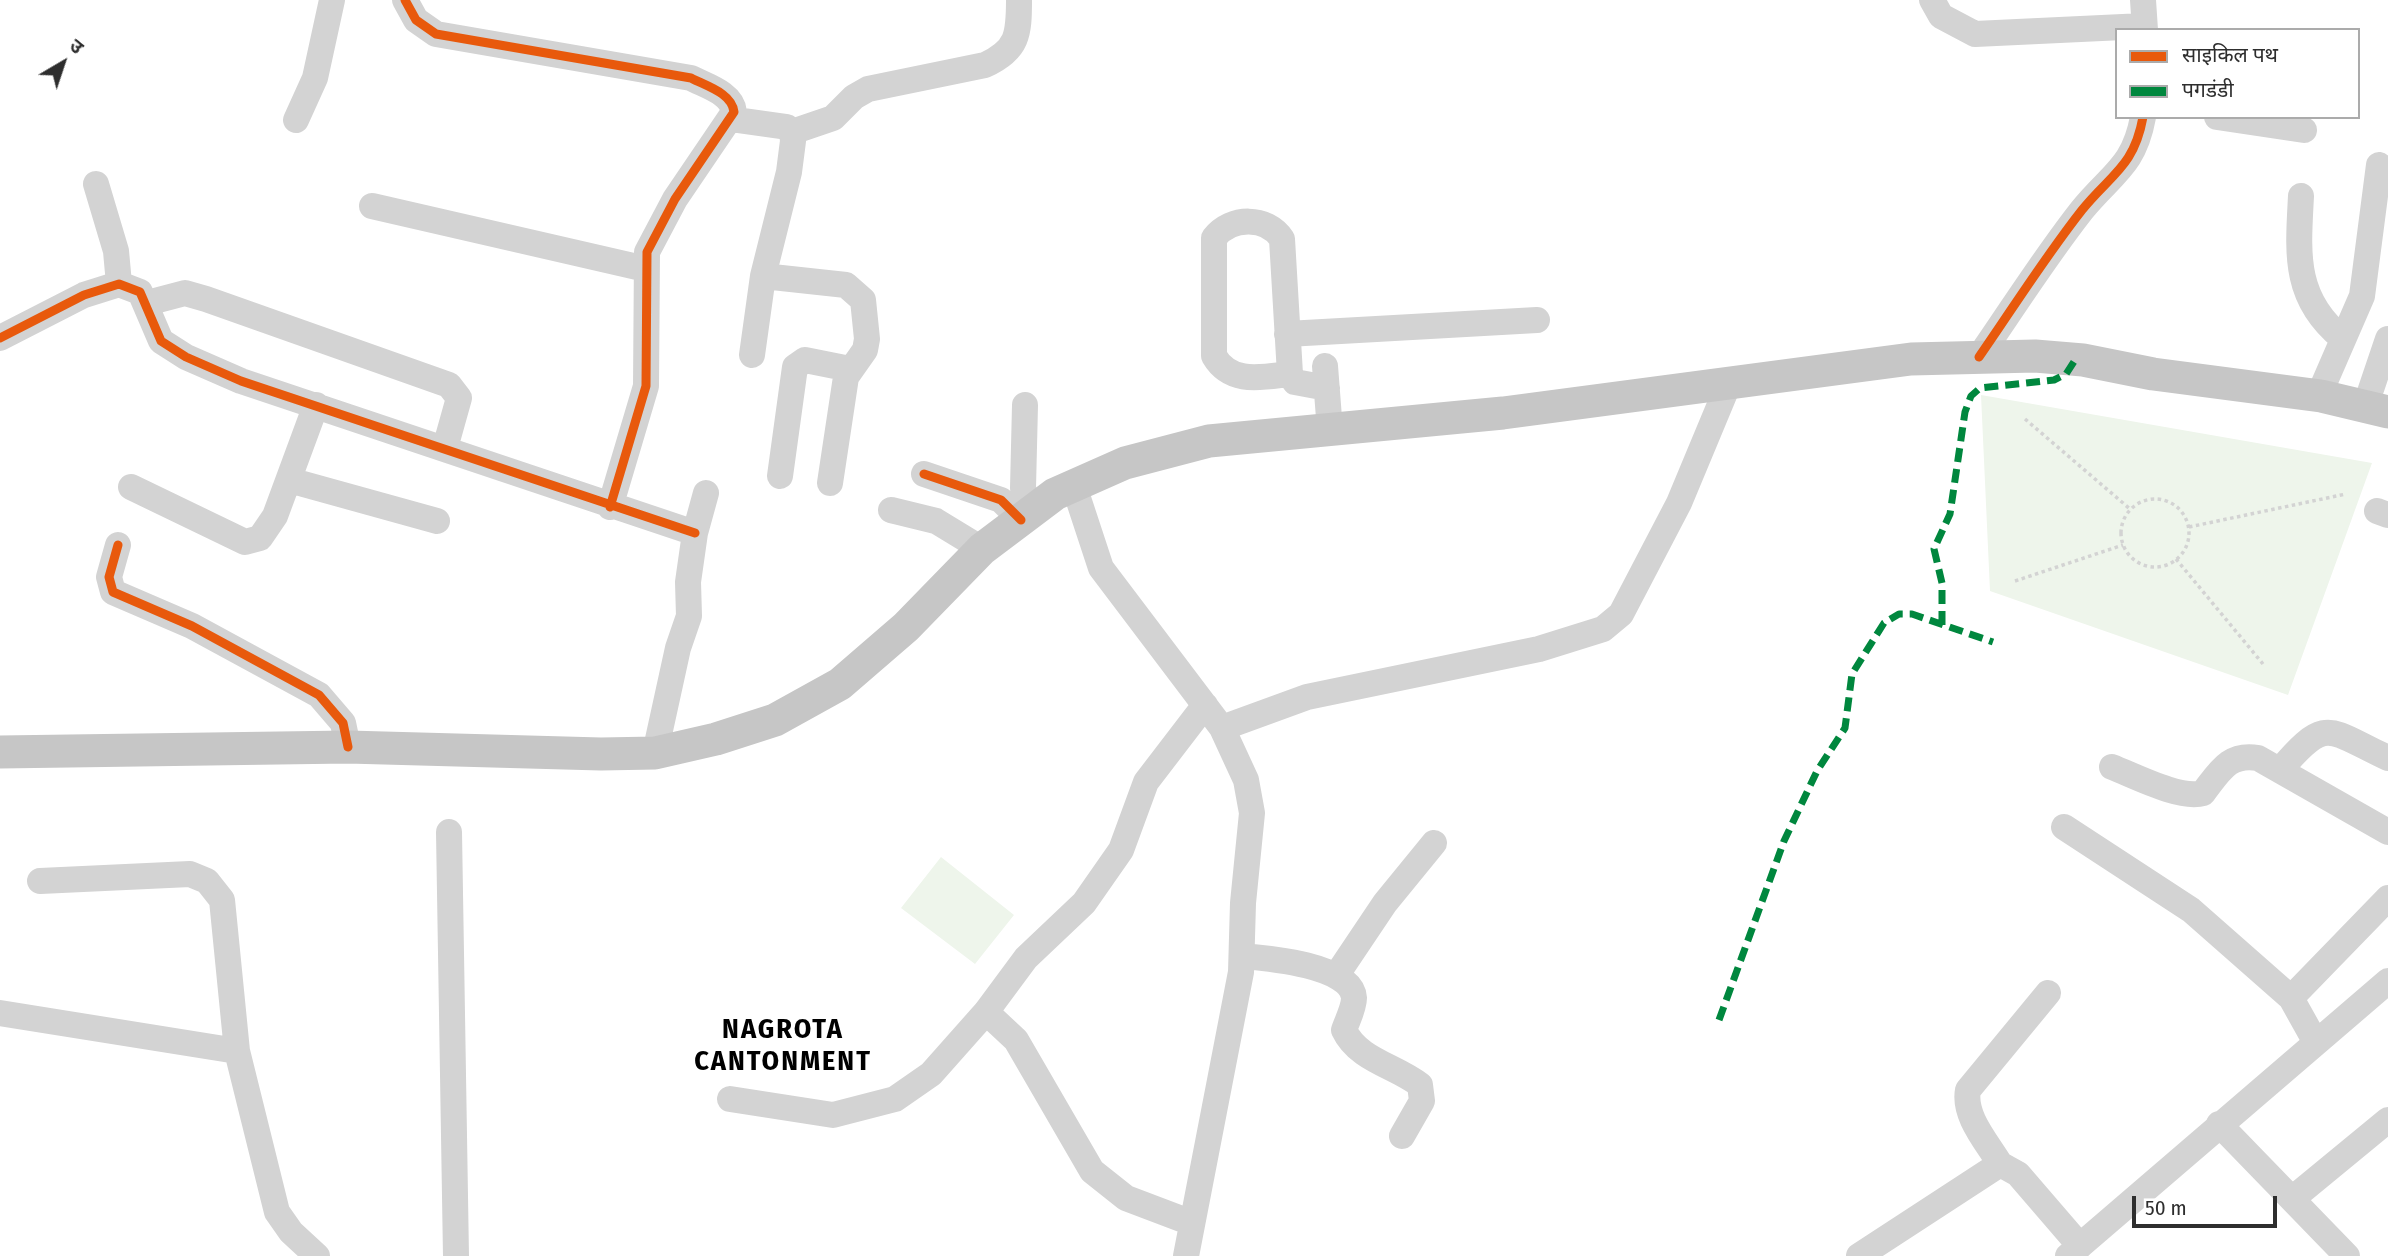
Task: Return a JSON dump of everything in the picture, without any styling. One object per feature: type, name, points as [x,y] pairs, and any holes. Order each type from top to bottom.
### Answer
[{"type":"main road","points":[[0,752],[348,747],[601,754],[655,752],[716,739],[775,720],[840,684],[906,627],[982,549],[1055,494],[1125,463],[1209,441],[1503,413],[1897,361],[1979,357],[2035,356],[2083,360],[2153,374],[2319,395],[2377,410]]},
{"type":"street","points":[[296,120],[315,78],[332,0]]},
{"type":"street","points":[[405,0],[416,20],[426,29],[452,39],[691,78],[724,95],[733,105],[734,112],[730,119],[653,236],[647,252],[646,387],[610,507]]},
{"type":"street","points":[[792,132],[832,118],[854,97],[868,89],[985,65],[1001,58],[1015,40],[1019,0]]},
{"type":"street","points":[[1932,0],[1941,16],[1975,34],[2144,19]]},
{"type":"street","points":[[730,119],[779,124],[792,132]]},
{"type":"street","points":[[1979,357],[2083,209],[2127,163],[2139,139],[2143,119]]},
{"type":"street","points":[[2230,119],[2304,130]]},
{"type":"street","points":[[752,355],[763,276],[789,172],[792,132]]},
{"type":"street","points":[[2319,395],[2362,296],[2379,165]]},
{"type":"street","points":[[96,184],[116,251],[120,284]]},
{"type":"street","points":[[2301,196],[2298,256],[2314,312],[2342,338]]},
{"type":"street","points":[[372,206],[646,269]]},
{"type":"street","points":[[1290,374],[1246,379],[1228,372],[1214,356],[1214,239],[1219,233],[1244,222],[1266,223],[1275,228],[1282,239],[1290,374],[1295,382],[1326,377],[1330,431]]},
{"type":"street","points":[[763,276],[846,285],[863,300],[867,339],[865,350],[846,377],[830,483]]},
{"type":"street","points":[[0,338],[84,295],[120,284],[140,292],[147,303],[153,326],[161,341],[172,349],[242,381],[445,448],[610,507],[695,533]]},
{"type":"street","points":[[147,303],[185,293],[449,385],[460,398],[445,448]]},
{"type":"street","points":[[1287,334],[1537,320]]},
{"type":"street","points":[[2377,410],[2388,339]]},
{"type":"street","points":[[780,476],[795,367],[805,360],[850,369]]},
{"type":"street","points":[[1222,728],[1307,697],[1539,649],[1603,629],[1621,614],[1679,503],[1729,383]]},
{"type":"street","points":[[131,487],[245,542],[260,538],[267,531],[289,480],[316,405]]},
{"type":"street","points":[[1025,405],[1023,488],[1026,516]]},
{"type":"street","points":[[924,474],[1001,500],[1026,516]]},
{"type":"street","points":[[289,480],[437,521]]},
{"type":"street","points":[[1074,486],[1101,568],[1222,728],[1246,780],[1252,813],[1243,903],[1241,972],[1186,1256]]},
{"type":"street","points":[[655,752],[678,648],[689,616],[688,582],[695,533],[706,493]]},
{"type":"street","points":[[891,510],[936,521],[982,549]]},
{"type":"street","points":[[118,545],[109,577],[113,592],[192,626],[319,695],[343,723],[348,747]]},
{"type":"street","points":[[730,1099],[833,1115],[895,1099],[931,1074],[986,1012],[1026,958],[1084,903],[1121,850],[1146,782],[1205,705]]},
{"type":"street","points":[[2281,769],[2308,738],[2322,731],[2337,734],[2388,758]]},
{"type":"street","points":[[2112,767],[2184,794],[2203,793],[2226,762],[2237,757],[2258,758],[2388,832]]},
{"type":"street","points":[[2064,827],[2191,910],[2291,999],[2315,1041]]},
{"type":"street","points":[[449,832],[456,1256]]},
{"type":"street","points":[[1336,976],[1385,903],[1434,843]]},
{"type":"street","points":[[40,881],[190,874],[206,881],[222,900],[237,1051],[277,1212],[291,1232],[317,1256]]},
{"type":"street","points":[[2291,999],[2388,898]]},
{"type":"street","points":[[1242,956],[1293,961],[1336,976],[1349,986],[1354,998],[1344,1030],[1348,1038],[1371,1057],[1420,1085],[1422,1101],[1402,1136]]},
{"type":"street","points":[[2048,993],[1968,1090],[1966,1102],[1972,1118],[2000,1164],[2018,1174],[2074,1251],[2315,1041],[2388,981]]},
{"type":"street","points":[[986,1012],[1016,1040],[1092,1171],[1126,1198],[1192,1223]]},
{"type":"street","points":[[0,1013],[237,1051]]},
{"type":"street","points":[[2292,1199],[2388,1120]]},
{"type":"street","points":[[2219,1124],[2347,1256]]},
{"type":"street","points":[[1859,1256],[2000,1164]]},
{"type":"path","points":[[2025,419],[2130,509]]},
{"type":"path","points":[[2189,527],[2346,494]]},
{"type":"path","points":[[2146,499],[2164,500],[2180,510],[2189,527],[2187,545],[2176,559],[2163,566],[2141,564],[2132,558],[2123,545],[2121,529],[2130,509],[2146,499]]},
{"type":"path","points":[[2015,581],[2123,545]]},
{"type":"path","points":[[2176,559],[2263,664]]},
{"type":"shaded area","points":[[1981,395],[2372,463],[2288,695],[1990,591]]},
{"type":"shaded area","points":[[941,857],[1014,915],[975,964],[901,908]]},
{"type":"marked path","points":[[1942,625],[1942,583],[1934,549],[1950,514],[1965,412],[1971,396],[1980,388],[2054,380],[2066,374],[2075,360]]},
{"type":"marked path","points":[[1719,1020],[1784,841],[1817,771],[1845,728],[1852,674],[1884,623],[1899,614],[1912,614],[1993,642]]},
{"type":"cycle path","points":[[405,0],[416,20],[436,34],[691,78],[717,91],[732,105],[734,112],[675,199],[647,252],[646,386],[610,507]]},
{"type":"cycle path","points":[[1979,357],[2068,228],[2127,159],[2134,148],[2143,119]]},
{"type":"cycle path","points":[[0,338],[84,295],[119,284],[140,292],[161,341],[186,357],[241,381],[695,533]]},
{"type":"cycle path","points":[[924,474],[1001,500],[1021,520]]},
{"type":"cycle path","points":[[118,545],[109,577],[113,592],[192,626],[319,695],[343,723],[348,747]]},
{"type":"district","name":"NAGROTA CANTONMENT","points":[[783,1046]]}]
